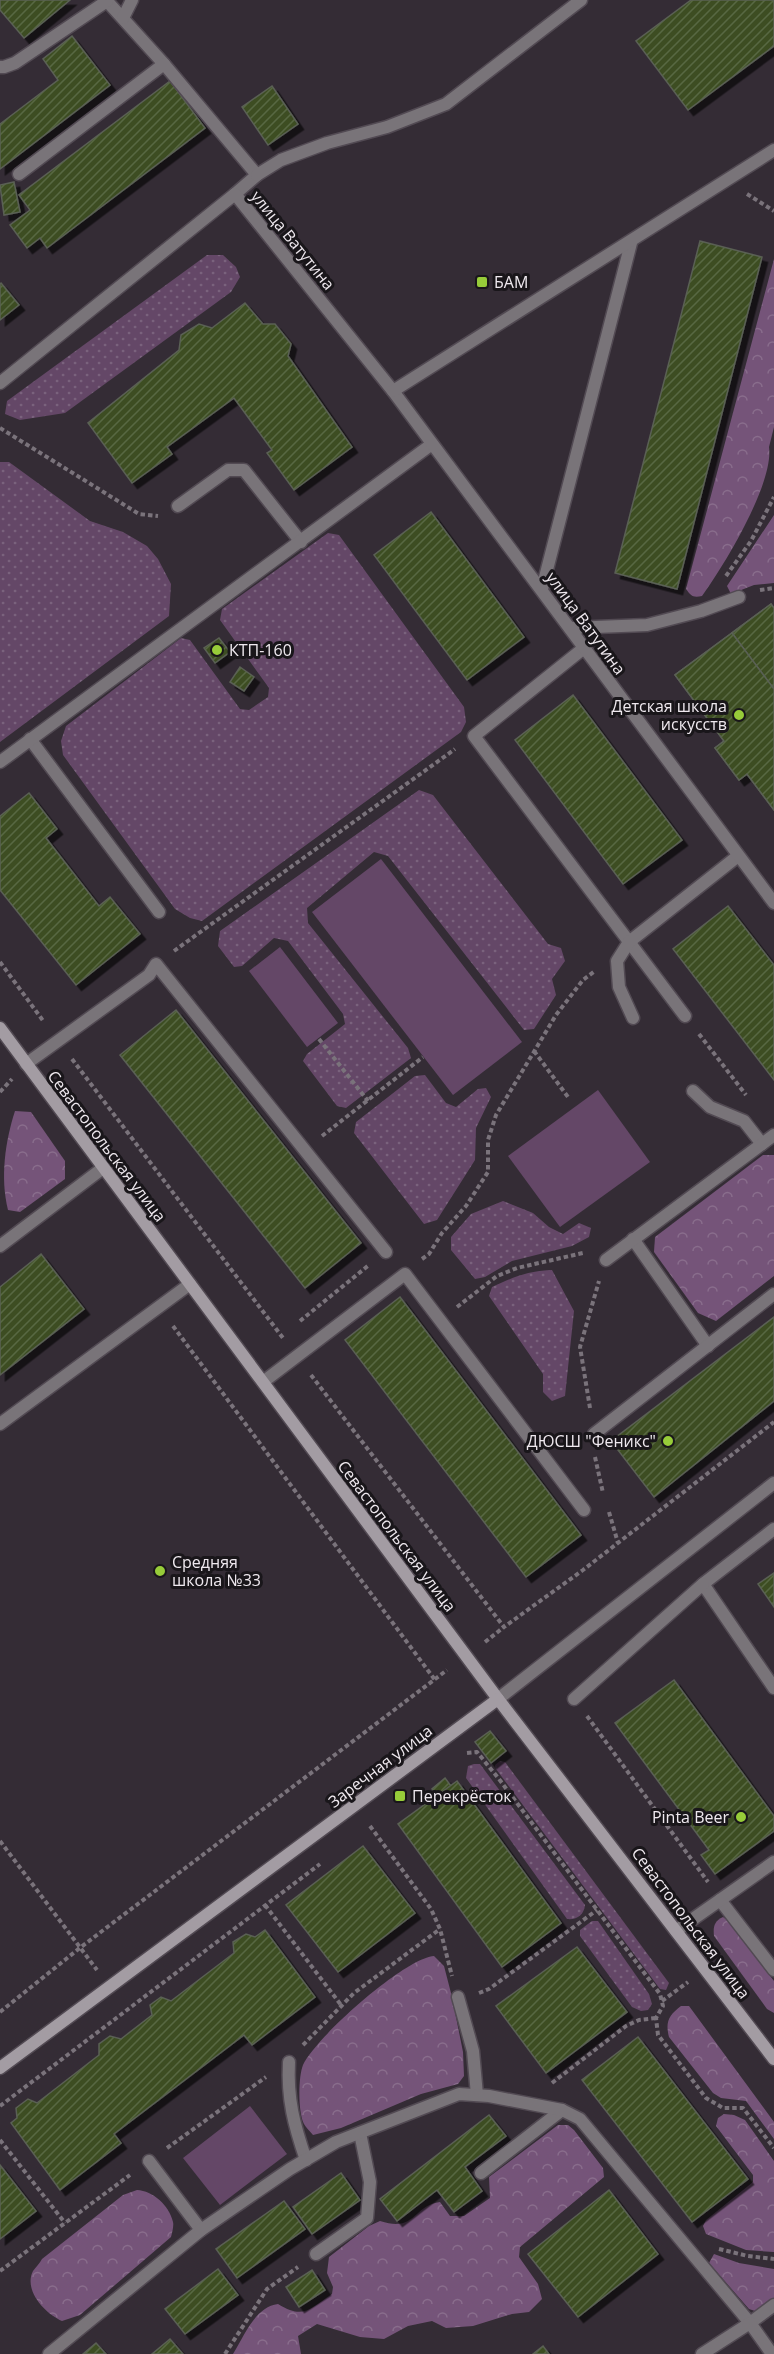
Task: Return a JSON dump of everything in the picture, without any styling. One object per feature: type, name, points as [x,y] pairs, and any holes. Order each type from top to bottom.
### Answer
[{"type":"main road","name":"Севастопольская улица","points":[[0,1028],[466,1657],[774,2059]]},
{"type":"main road","name":"Заречная улица","points":[[0,2068],[498,1699]]},
{"type":"street","points":[[0,67],[4,68],[15,63],[107,0],[257,175]]},
{"type":"street","points":[[123,18],[132,0]]},
{"type":"street","points":[[0,383],[257,175],[281,160],[318,146],[387,127],[446,104],[581,0]]},
{"type":"street","points":[[19,174],[164,64]]},
{"type":"street","points":[[393,392],[631,243],[774,150]]},
{"type":"street","name":"улица Ватутина","points":[[235,194],[393,392],[774,903]]},
{"type":"street","points":[[542,589],[631,243]]},
{"type":"street","points":[[0,762],[432,444]]},
{"type":"street","points":[[178,506],[228,470],[244,470],[301,542]]},
{"type":"street","points":[[570,628],[647,625],[739,597]]},
{"type":"street","points":[[584,648],[474,736],[685,1016]]},
{"type":"street","points":[[30,739],[159,912]]},
{"type":"street","points":[[633,1018],[619,987],[617,961],[629,942],[738,856]]},
{"type":"street","points":[[26,1064],[149,975],[156,963],[386,1252]]},
{"type":"street","points":[[693,1091],[710,1107],[744,1121],[762,1144]]},
{"type":"street","points":[[606,1260],[774,1135]]},
{"type":"street","points":[[0,1246],[103,1168]]},
{"type":"street","points":[[633,1239],[708,1346]]},
{"type":"street","points":[[263,1382],[405,1274],[584,1510]]},
{"type":"street","points":[[0,1424],[190,1284]]},
{"type":"street","points":[[594,1434],[774,1294]]},
{"type":"street","name":"Заречная улица","points":[[498,1699],[773,1485]]},
{"type":"street","points":[[574,1698],[703,1584],[774,1529]]},
{"type":"street","points":[[703,1584],[774,1688]]},
{"type":"street","points":[[676,1931],[774,1862]]},
{"type":"street","points":[[720,1900],[774,1970]]},
{"type":"street","points":[[458,1998],[473,2051],[477,2096]]},
{"type":"street","points":[[290,2062],[288,2089],[291,2111],[306,2160]]},
{"type":"street","points":[[49,2354],[201,2230],[306,2160],[336,2142],[459,2094],[562,2110],[580,2119],[750,2323],[772,2354]]},
{"type":"street","points":[[481,2174],[562,2110]]},
{"type":"street","points":[[316,2254],[367,2218],[370,2182],[360,2133]]},
{"type":"street","points":[[148,2161],[201,2230]]},
{"type":"street","points":[[702,2354],[774,2305]]},
{"type":"path","points":[[0,428],[139,514],[158,516],[178,506]]},
{"type":"path","points":[[701,610],[751,541],[774,497]]},
{"type":"path","points":[[156,963],[474,736]]},
{"type":"path","points":[[405,1274],[429,1254],[442,1233],[466,1206],[488,1172],[488,1140],[496,1115],[555,1015],[583,980],[629,942]]},
{"type":"path","points":[[0,962],[281,1336],[504,1627]]},
{"type":"path","points":[[685,1016],[751,1101]]},
{"type":"path","points":[[319,1039],[368,1101]]},
{"type":"path","points":[[534,1051],[568,1097]]},
{"type":"path","points":[[304,1149],[423,1058]]},
{"type":"path","points":[[475,1293],[497,1276],[517,1268],[593,1251],[620,1249]]},
{"type":"path","points":[[298,1322],[386,1252]]},
{"type":"path","points":[[603,1494],[595,1462],[594,1434],[579,1347],[606,1260]]},
{"type":"path","points":[[159,1307],[435,1680]]},
{"type":"path","points":[[281,1336],[290,1329]]},
{"type":"path","points":[[0,2012],[81,1947],[618,1543],[774,1422]]},
{"type":"path","points":[[606,1504],[618,1543]]},
{"type":"path","points":[[574,1698],[720,1900]]},
{"type":"path","points":[[464,1754],[477,1752],[660,1994],[661,2011],[656,2018],[658,2035],[706,2098],[723,2108],[743,2108],[774,2148]]},
{"type":"path","points":[[361,1833],[380,1819]]},
{"type":"path","points":[[370,1826],[430,1909],[440,1929],[458,1998],[489,1989],[597,1910]]},
{"type":"path","points":[[0,1840],[126,2011]]},
{"type":"path","points":[[0,2106],[322,1862]]},
{"type":"path","points":[[265,1905],[341,2005]]},
{"type":"path","points":[[0,2271],[148,2161],[290,2062],[341,2005],[440,1929]]},
{"type":"path","points":[[662,2001],[687,1982]]},
{"type":"path","points":[[526,2103],[626,2026],[639,2020],[656,2018]]},
{"type":"path","points":[[0,2140],[65,2223]]},
{"type":"path","points":[[678,2236],[748,2256],[774,2259]]},
{"type":"path","points":[[225,2354],[267,2289],[316,2254]]},
{"type":"shaded area","points":[[207,255],[223,255],[236,267],[240,277],[231,292],[65,413],[20,420],[5,414],[7,401]]},
{"type":"shaded area","points":[[0,462],[9,462],[90,521],[123,532],[147,546],[158,559],[171,584],[169,616],[0,742]]},
{"type":"shaded area","points":[[328,533],[339,535],[464,707],[466,722],[461,732],[202,921],[190,918],[175,909],[63,755],[61,741],[66,726],[181,638],[190,640],[240,709],[249,710],[268,697],[269,688],[220,620],[222,609]]},
{"type":"shaded area","points":[[419,790],[433,795],[548,944],[561,948],[565,961],[552,979],[556,995],[534,1029],[524,1030],[388,856],[374,852],[307,908],[308,923],[408,1048],[411,1058],[346,1108],[337,1106],[303,1061],[307,1054],[345,1024],[343,1014],[288,941],[274,938],[242,966],[234,967],[218,946],[220,931]]},
{"type":"shaded area","points":[[381,859],[522,1042],[453,1095],[312,912]]},
{"type":"shaded area","points":[[280,947],[338,1023],[307,1047],[249,971]]},
{"type":"shaded area","points":[[425,1075],[446,1103],[456,1107],[478,1089],[486,1088],[491,1097],[476,1128],[475,1160],[437,1220],[424,1224],[354,1133],[356,1122],[415,1076]]},
{"type":"shaded area","points":[[598,1090],[650,1162],[560,1227],[508,1156]]},
{"type":"shaded area","points":[[503,1201],[533,1213],[549,1227],[563,1234],[579,1223],[591,1228],[589,1237],[572,1246],[512,1261],[485,1277],[475,1279],[451,1250],[451,1237],[471,1214]]},
{"type":"shaded area","points":[[552,1270],[574,1311],[565,1396],[552,1401],[543,1392],[543,1374],[489,1296],[492,1287],[507,1280],[528,1273]]},
{"type":"shaded area","points":[[500,1761],[505,1762],[669,1983],[666,1990],[660,1989],[496,1769],[495,1765]]},
{"type":"shaded area","points":[[480,1764],[585,1905],[579,1916],[567,1919],[466,1778],[468,1766]]},
{"type":"shaded area","points":[[592,1921],[598,1921],[649,1994],[652,2004],[648,2010],[641,2011],[632,2007],[580,1936],[580,1930]]},
{"type":"shaded area","points":[[250,2106],[287,2154],[220,2205],[183,2158]]},
{"type":"green space","points":[[774,259],[774,427],[764,481],[746,524],[722,565],[702,596],[694,597],[686,589]]},
{"type":"green space","points":[[774,515],[774,583],[754,585],[731,594],[727,586]]},
{"type":"green space","points":[[15,1111],[31,1112],[65,1161],[65,1179],[20,1212],[8,1210],[4,1185],[6,1148]]},
{"type":"green space","points":[[763,1155],[774,1155],[774,1276],[716,1321],[698,1313],[654,1252],[655,1237]]},
{"type":"green space","points":[[723,1917],[774,1981],[774,2013],[767,2009],[714,1936],[715,1925]]},
{"type":"green space","points":[[434,1956],[444,1966],[452,1997],[463,2052],[464,2076],[458,2084],[421,2094],[341,2128],[313,2135],[302,2119],[299,2095],[301,2071],[311,2052],[362,2001],[383,1984],[421,1960]]},
{"type":"green space","points":[[681,2006],[689,2006],[774,2122],[774,2139],[746,2101],[721,2098],[713,2093],[669,2037],[669,2019]]},
{"type":"green space","points":[[724,2114],[745,2120],[774,2161],[774,2252],[746,2250],[706,2234],[703,2226],[706,2220],[753,2182],[753,2175],[716,2126],[718,2118]]},
{"type":"green space","points":[[558,2125],[568,2125],[574,2130],[603,2168],[604,2177],[520,2247],[519,2257],[538,2284],[542,2299],[529,2312],[512,2314],[473,2326],[446,2328],[432,2321],[408,2326],[384,2339],[360,2337],[317,2324],[298,2336],[301,2354],[233,2354],[251,2323],[263,2310],[278,2304],[294,2311],[306,2311],[332,2294],[333,2287],[327,2273],[329,2257],[369,2226],[380,2221],[401,2224],[431,2204],[440,2202],[450,2216],[464,2216],[490,2198],[489,2177]]},
{"type":"green space","points":[[137,2190],[154,2196],[168,2210],[173,2224],[171,2237],[80,2315],[62,2321],[56,2318],[43,2307],[34,2294],[31,2286],[33,2271],[42,2259],[123,2195]]},
{"type":"green space","points":[[714,2254],[739,2263],[774,2269],[774,2298],[755,2311],[749,2309],[709,2263]]},
{"type":"building","points":[[0,0],[70,0],[24,38],[0,10]]},
{"type":"building","points":[[691,0],[774,0],[774,46],[688,110],[636,41]]},
{"type":"building","points":[[72,36],[110,85],[0,169],[0,124],[58,80],[43,59]]},
{"type":"building","points":[[170,81],[205,128],[47,248],[40,238],[27,248],[10,225],[30,210],[19,195]]},
{"type":"building","points":[[272,86],[298,124],[268,145],[242,107]]},
{"type":"building","points":[[14,182],[20,212],[4,215],[0,185]]},
{"type":"building","points":[[700,241],[762,257],[677,589],[615,573]]},
{"type":"building","points":[[0,284],[19,305],[0,320]]},
{"type":"building","points":[[245,303],[263,324],[275,324],[291,344],[288,356],[352,447],[294,490],[267,453],[272,450],[234,398],[167,447],[172,454],[132,483],[88,423],[179,350],[181,335],[199,324],[212,328]]},
{"type":"building","points":[[431,512],[524,637],[467,680],[374,555]]},
{"type":"building","name":"Детская школа искусств","points":[[771,604],[774,608],[774,810],[747,774],[739,780],[715,748],[724,741],[675,675]]},
{"type":"building","points":[[771,604],[774,608],[774,689],[732,633]]},
{"type":"building","name":"Детская школа искусств","points":[[732,633],[774,689],[774,810],[747,774],[739,780],[715,748],[724,741],[675,675]]},
{"type":"building","name":"КТП-160","points":[[219,638],[230,652],[215,663],[204,648]]},
{"type":"building","points":[[240,667],[254,677],[244,691],[230,682]]},
{"type":"building","points":[[573,695],[682,840],[623,884],[515,740]]},
{"type":"building","points":[[29,793],[57,829],[46,838],[99,906],[110,897],[140,934],[76,985],[0,890],[0,816]]},
{"type":"building","points":[[728,906],[774,965],[774,1080],[673,949]]},
{"type":"building","points":[[176,1010],[361,1243],[305,1288],[120,1055]]},
{"type":"building","points":[[41,1254],[84,1309],[0,1375],[0,1287]]},
{"type":"building","points":[[400,1297],[581,1535],[526,1577],[345,1340]]},
{"type":"building","points":[[774,1317],[774,1401],[654,1497],[611,1441]]},
{"type":"building","points":[[774,1573],[774,1607],[758,1584]]},
{"type":"building","points":[[674,1680],[774,1816],[774,1831],[715,1874],[701,1855],[709,1850],[615,1723]]},
{"type":"building","points":[[490,1731],[506,1751],[491,1763],[475,1742]]},
{"type":"building","points":[[445,1778],[451,1786],[437,1796],[432,1789]]},
{"type":"building","points":[[457,1781],[561,1923],[502,1967],[398,1824]]},
{"type":"building","points":[[363,1846],[415,1913],[338,1972],[286,1905]]},
{"type":"building","points":[[265,1930],[315,1997],[252,2045],[244,2035],[114,2134],[121,2143],[60,2190],[11,2123],[17,2118],[16,2108],[28,2099],[37,2103],[99,2055],[99,2044],[110,2036],[121,2039],[152,2015],[150,2005],[161,1997],[171,2001],[234,1953],[233,1942],[246,1934],[255,1937]]},
{"type":"building","points":[[577,1947],[627,2012],[546,2073],[496,2006]]},
{"type":"building","points":[[638,2037],[748,2179],[692,2222],[582,2080]]},
{"type":"building","points":[[489,2115],[506,2136],[465,2167],[482,2191],[454,2212],[437,2190],[397,2221],[380,2199]]},
{"type":"building","points":[[0,2165],[36,2211],[0,2239]]},
{"type":"building","points":[[341,2173],[360,2200],[312,2234],[293,2207]]},
{"type":"building","points":[[609,2190],[658,2254],[578,2317],[528,2254]]},
{"type":"building","points":[[284,2201],[305,2229],[237,2278],[216,2249]]},
{"type":"building","points":[[218,2269],[238,2295],[185,2334],[165,2309]]},
{"type":"building","points":[[312,2270],[325,2290],[299,2307],[286,2287]]},
{"type":"building","points":[[170,2339],[183,2354],[152,2354]]},
{"type":"building","points":[[96,2343],[106,2354],[83,2354]]},
{"type":"building","points":[[543,2346],[549,2354],[533,2354]]},
{"type":"place","name":"БАМ","points":[[482,282]]},
{"type":"place","name":"КТП-160","points":[[217,650]]},
{"type":"place","name":"Детская школа искусств","points":[[739,715]]},
{"type":"place","name":"ДЮСШ \"Феникс\"","points":[[668,1441]]},
{"type":"place","name":"Средняя школа №33","points":[[160,1571]]},
{"type":"place","name":"Перекрёсток","points":[[400,1796]]},
{"type":"place","name":"Pinta Beer","points":[[741,1817]]}]
